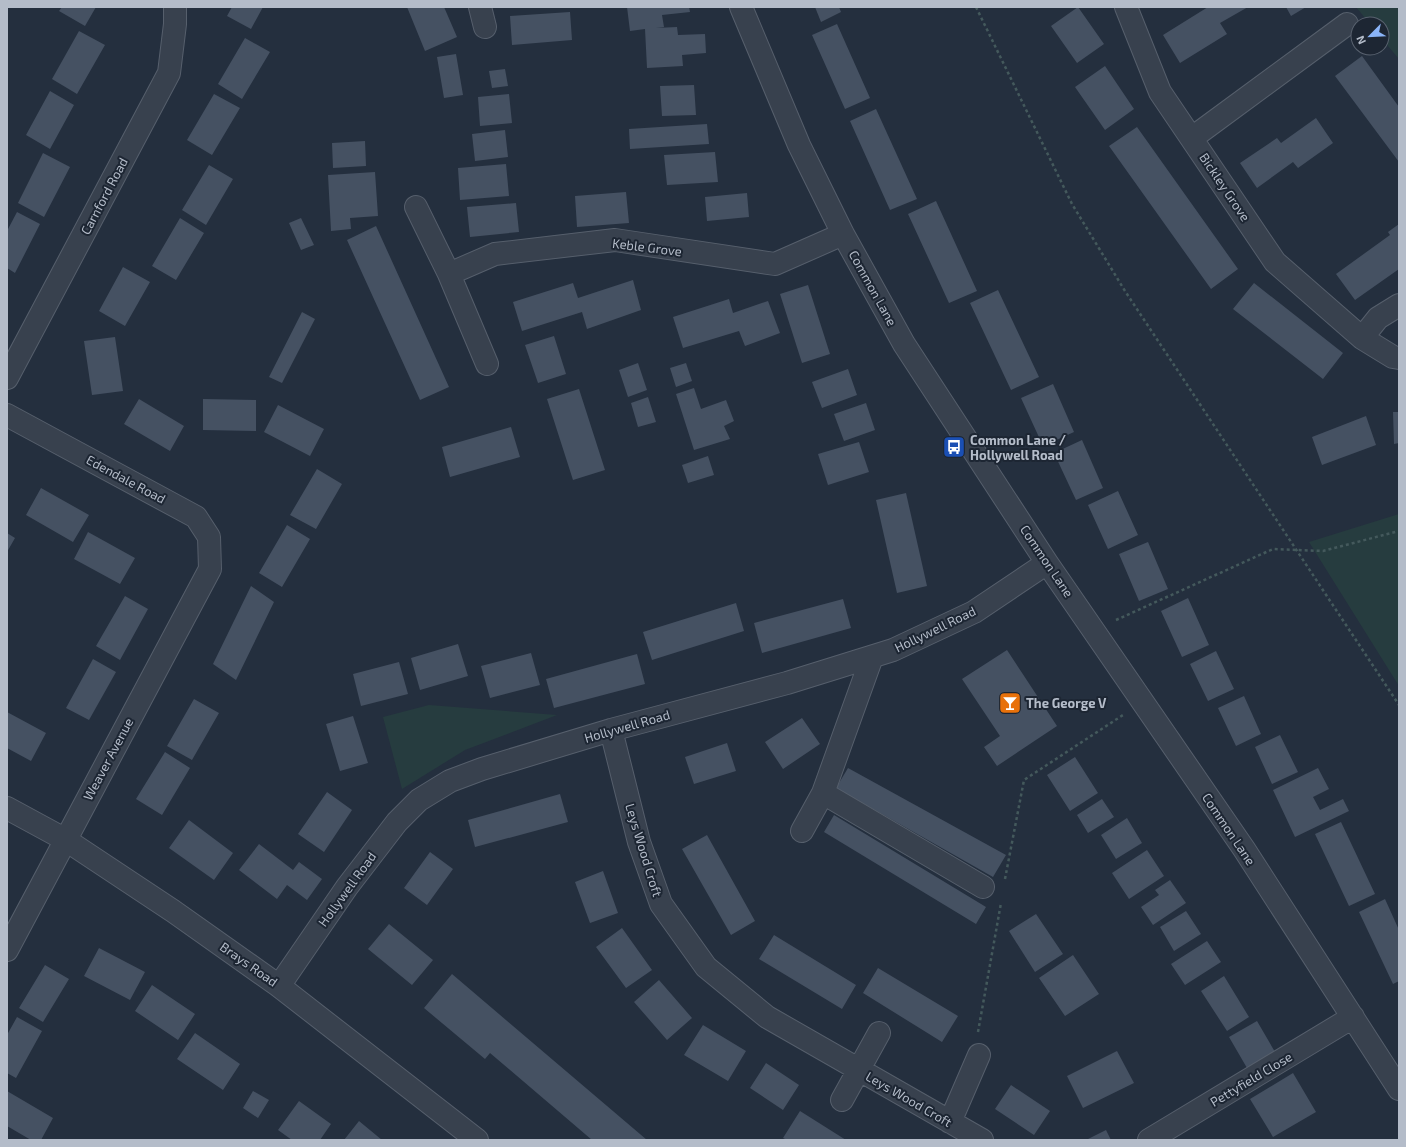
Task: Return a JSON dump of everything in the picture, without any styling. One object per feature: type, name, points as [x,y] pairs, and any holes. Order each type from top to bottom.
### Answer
[{"type":"street","name":"Carnford Road","points":[[7,378],[169,73],[175,24],[175,7]]},
{"type":"street","name":"Common Lane","points":[[741,7],[799,145],[843,234],[904,344],[1047,563],[1244,849],[1354,1017],[1399,1089]]},
{"type":"street","name":"Bickley Grove","points":[[1126,7],[1160,92],[1275,262],[1362,338],[1392,357],[1399,358]]},
{"type":"street","points":[[1192,138],[1346,24]]},
{"type":"street","points":[[416,207],[449,274],[487,364]]},
{"type":"street","name":"Keble Grove","points":[[449,274],[495,254],[615,240],[775,264],[843,234]]},
{"type":"street","points":[[1362,338],[1378,318],[1399,305]]},
{"type":"street","name":"Edendale Road","points":[[7,415],[196,517],[209,537],[210,568]]},
{"type":"street","name":"Hollywell Road","points":[[280,986],[347,887],[397,822],[419,800],[450,781],[482,769],[611,730],[787,682],[894,650],[974,612],[1047,563]]},
{"type":"street","name":"Weaver Avenue","points":[[7,950],[210,568]]},
{"type":"street","points":[[802,831],[823,793],[872,657]]},
{"type":"street","name":"Leys Wood Croft","points":[[611,730],[639,842],[661,904],[706,967],[767,1017],[982,1140]]},
{"type":"street","points":[[823,793],[993,891]]},
{"type":"street","name":"Brays Road","points":[[7,808],[66,840],[173,911],[280,986],[477,1140]]},
{"type":"street","name":"Pettyfield Close","points":[[1149,1140],[1354,1017]]},
{"type":"street","name":"Leys Wood Croft","points":[[842,1100],[879,1033]]},
{"type":"street","points":[[950,1122],[979,1055]]},
{"type":"path","points":[[976,7],[1072,204],[1126,291],[1399,705]]},
{"type":"path","points":[[1094,630],[1273,549],[1323,551],[1399,531]]},
{"type":"path","points":[[1005,880],[1024,780],[1142,702]]},
{"type":"path","points":[[979,1055],[978,1026],[993,891]]},
{"type":"green space","points":[[1356,7],[1399,7],[1399,59],[1390,48],[1390,16],[1363,16]]},
{"type":"green space","points":[[1399,514],[1399,686],[1309,542]]},
{"type":"green space","points":[[429,705],[557,715],[465,750],[402,789],[383,717]]},
{"type":"building","points":[[62,7],[96,7],[85,26],[59,11]]},
{"type":"building","points":[[232,7],[263,7],[251,29],[227,16]]},
{"type":"building","points":[[407,7],[444,7],[457,37],[425,51]]},
{"type":"building","points":[[627,7],[689,7],[690,12],[662,15],[664,27],[656,28],[677,27],[678,35],[705,34],[706,53],[682,55],[683,66],[647,68],[645,29],[630,31]]},
{"type":"building","points":[[815,7],[839,7],[841,12],[821,22]]},
{"type":"building","points":[[1078,7],[1104,44],[1077,63],[1051,26]]},
{"type":"building","points":[[1208,7],[1248,7],[1220,23],[1227,34],[1180,63],[1163,35]]},
{"type":"building","points":[[1286,7],[1306,7],[1291,16]]},
{"type":"building","points":[[570,12],[572,40],[512,45],[510,16]]},
{"type":"building","points":[[837,24],[870,98],[845,109],[812,35]]},
{"type":"building","points":[[79,31],[105,45],[77,94],[52,79]]},
{"type":"building","points":[[245,38],[270,52],[242,99],[218,84]]},
{"type":"building","points":[[456,54],[463,95],[444,98],[437,57]]},
{"type":"building","points":[[1362,56],[1399,107],[1399,162],[1335,76]]},
{"type":"building","points":[[1105,66],[1134,109],[1105,130],[1075,87]]},
{"type":"building","points":[[505,69],[508,86],[492,88],[489,71]]},
{"type":"building","points":[[694,85],[696,115],[662,116],[660,86]]},
{"type":"building","points":[[50,91],[74,105],[50,149],[26,135]]},
{"type":"building","points":[[214,94],[240,108],[212,155],[187,140]]},
{"type":"building","points":[[509,94],[512,123],[480,126],[478,97]]},
{"type":"building","points":[[876,109],[917,199],[890,210],[850,121]]},
{"type":"building","points":[[1316,118],[1333,143],[1298,168],[1293,162],[1257,188],[1240,163],[1277,138],[1281,143]]},
{"type":"building","points":[[707,124],[709,144],[630,149],[629,129]]},
{"type":"building","points":[[1137,127],[1238,269],[1211,289],[1109,146]]},
{"type":"building","points":[[505,130],[508,157],[475,161],[472,134]]},
{"type":"building","points":[[365,141],[366,166],[333,168],[332,143]]},
{"type":"building","points":[[715,152],[718,182],[667,185],[664,155]]},
{"type":"building","points":[[43,153],[70,167],[44,217],[18,203]]},
{"type":"building","points":[[506,164],[509,196],[460,200],[458,168]]},
{"type":"building","points":[[209,165],[233,179],[206,225],[182,210]]},
{"type":"building","points":[[375,172],[378,216],[350,218],[351,229],[331,231],[328,175]]},
{"type":"building","points":[[626,192],[629,223],[577,227],[575,196]]},
{"type":"building","points":[[747,193],[749,217],[707,221],[705,197]]},
{"type":"building","points":[[936,201],[977,291],[949,303],[908,214]]},
{"type":"building","points":[[516,203],[519,232],[470,237],[467,207]]},
{"type":"building","points":[[17,212],[40,224],[15,273],[7,268],[7,231]]},
{"type":"building","points":[[180,218],[204,233],[176,280],[152,266]]},
{"type":"building","points":[[301,218],[314,245],[301,250],[289,223]]},
{"type":"building","points":[[1399,224],[1399,269],[1355,300],[1336,274],[1390,235],[1388,232]]},
{"type":"building","points":[[376,226],[449,387],[420,400],[347,240]]},
{"type":"building","points":[[123,267],[150,282],[125,326],[99,311]]},
{"type":"building","points":[[633,280],[641,310],[587,329],[582,312],[522,331],[513,302],[573,283],[578,298]]},
{"type":"building","points":[[1254,283],[1343,353],[1323,379],[1233,309]]},
{"type":"building","points":[[808,285],[830,354],[802,363],[780,294]]},
{"type":"building","points":[[998,290],[1039,377],[1011,390],[970,303]]},
{"type":"building","points":[[729,299],[733,313],[768,301],[780,333],[745,346],[739,331],[683,348],[673,317]]},
{"type":"building","points":[[302,312],[315,319],[282,383],[269,377]]},
{"type":"building","points":[[554,336],[566,374],[538,383],[525,345]]},
{"type":"building","points":[[115,337],[123,391],[92,395],[84,341]]},
{"type":"building","points":[[638,363],[647,390],[628,397],[619,370]]},
{"type":"building","points":[[686,363],[692,381],[676,387],[670,368]]},
{"type":"building","points":[[848,369],[857,395],[822,408],[812,382]]},
{"type":"building","points":[[1053,384],[1074,432],[1043,446],[1021,398]]},
{"type":"building","points":[[694,388],[701,409],[726,400],[734,421],[724,426],[730,439],[694,450],[676,394]]},
{"type":"building","points":[[579,389],[605,470],[573,480],[547,399]]},
{"type":"building","points":[[648,397],[656,422],[638,427],[631,403]]},
{"type":"building","points":[[139,399],[184,426],[170,451],[124,424]]},
{"type":"building","points":[[203,399],[256,400],[256,431],[203,430]]},
{"type":"building","points":[[866,403],[875,430],[844,441],[834,414]]},
{"type":"building","points":[[278,405],[324,429],[310,456],[264,432]]},
{"type":"building","points":[[1393,412],[1399,412],[1399,443],[1394,444]]},
{"type":"building","points":[[1366,416],[1376,445],[1322,465],[1312,437]]},
{"type":"building","points":[[511,427],[520,457],[450,477],[442,447]]},
{"type":"building","points":[[1082,440],[1103,488],[1076,500],[1054,453]]},
{"type":"building","points":[[859,442],[869,472],[828,485],[818,454]]},
{"type":"building","points":[[708,456],[714,475],[688,483],[682,465]]},
{"type":"building","points":[[317,469],[342,484],[316,529],[290,515]]},
{"type":"building","points":[[41,488],[89,515],[73,542],[26,515]]},
{"type":"building","points":[[1118,491],[1138,535],[1108,549],[1088,505]]},
{"type":"building","points":[[906,493],[927,586],[897,593],[876,500]]},
{"type":"building","points":[[287,525],[310,539],[282,587],[259,573]]},
{"type":"building","points":[[88,532],[135,558],[120,584],[74,559]]},
{"type":"building","points":[[7,533],[15,538],[7,552]]},
{"type":"building","points":[[1148,542],[1168,589],[1139,601],[1119,554]]},
{"type":"building","points":[[251,586],[274,602],[236,680],[213,664]]},
{"type":"building","points":[[125,596],[148,609],[120,660],[96,646]]},
{"type":"building","points":[[1188,598],[1209,645],[1182,657],[1161,611]]},
{"type":"building","points":[[843,599],[851,628],[762,653],[754,623]]},
{"type":"building","points":[[736,603],[744,631],[652,660],[643,632]]},
{"type":"building","points":[[458,644],[468,676],[420,690],[411,658]]},
{"type":"building","name":"The George V","points":[[1007,650],[1057,726],[997,766],[984,747],[1000,736],[962,679]]},
{"type":"building","points":[[1216,651],[1234,689],[1208,701],[1190,664]]},
{"type":"building","points":[[531,653],[540,685],[490,698],[481,666]]},
{"type":"building","points":[[637,654],[645,684],[554,708],[546,679]]},
{"type":"building","points":[[93,659],[116,672],[89,720],[66,708]]},
{"type":"building","points":[[399,662],[408,694],[361,706],[353,674]]},
{"type":"building","points":[[1244,696],[1261,734],[1236,746],[1218,708]]},
{"type":"building","points":[[194,699],[219,713],[192,760],[167,746]]},
{"type":"building","points":[[7,712],[46,733],[31,761],[7,748]]},
{"type":"building","points":[[353,716],[368,763],[340,771],[326,724]]},
{"type":"building","points":[[802,718],[820,744],[783,769],[765,742]]},
{"type":"building","points":[[1280,735],[1298,772],[1272,784],[1255,747]]},
{"type":"building","points":[[727,743],[736,771],[694,784],[685,757]]},
{"type":"building","points":[[165,752],[190,768],[162,815],[136,799]]},
{"type":"building","points":[[1075,757],[1098,793],[1070,811],[1047,775]]},
{"type":"building","points":[[848,768],[1006,855],[993,877],[836,788]]},
{"type":"building","points":[[1318,768],[1329,789],[1313,797],[1320,810],[1343,799],[1349,811],[1295,837],[1273,790]]},
{"type":"building","points":[[327,792],[352,810],[324,852],[298,834]]},
{"type":"building","points":[[560,794],[568,822],[475,847],[468,820]]},
{"type":"building","points":[[1102,799],[1114,817],[1088,833],[1077,815]]},
{"type":"building","points":[[834,815],[986,907],[976,924],[824,832]]},
{"type":"building","points":[[1127,818],[1142,843],[1116,859],[1101,835]]},
{"type":"building","points":[[189,820],[233,853],[214,880],[169,848]]},
{"type":"building","points":[[1341,822],[1375,894],[1349,906],[1315,834]]},
{"type":"building","points":[[707,835],[755,921],[731,935],[682,849]]},
{"type":"building","points":[[259,844],[293,870],[299,862],[322,879],[307,900],[287,885],[277,899],[239,870]]},
{"type":"building","points":[[1147,850],[1164,876],[1129,899],[1112,873]]},
{"type":"building","points":[[430,852],[453,869],[427,905],[404,888]]},
{"type":"building","points":[[603,871],[618,913],[590,923],[575,882]]},
{"type":"building","points":[[1170,880],[1186,903],[1153,925],[1141,907],[1159,895],[1155,890]]},
{"type":"building","points":[[1385,899],[1399,930],[1399,981],[1393,984],[1359,912]]},
{"type":"building","points":[[1186,911],[1201,934],[1174,951],[1160,927]]},
{"type":"building","points":[[1036,914],[1063,954],[1035,972],[1009,931]]},
{"type":"building","points":[[389,924],[433,960],[412,985],[368,949]]},
{"type":"building","points":[[622,928],[652,970],[626,988],[596,947]]},
{"type":"building","points":[[774,935],[856,985],[842,1009],[759,959]]},
{"type":"building","points":[[1207,941],[1221,962],[1185,985],[1171,964]]},
{"type":"building","points":[[99,948],[145,972],[130,1000],[84,976]]},
{"type":"building","points":[[1073,955],[1099,994],[1065,1016],[1039,978]]},
{"type":"building","points":[[45,965],[69,979],[43,1022],[19,1008]]},
{"type":"building","points":[[878,968],[958,1016],[942,1042],[863,993]]},
{"type":"building","points":[[452,974],[647,1140],[592,1140],[490,1053],[485,1059],[424,1008]]},
{"type":"building","points":[[1224,976],[1249,1017],[1227,1031],[1201,991]]},
{"type":"building","points":[[659,980],[692,1018],[667,1040],[634,1002]]},
{"type":"building","points":[[152,985],[195,1014],[178,1040],[135,1011]]},
{"type":"building","points":[[17,1017],[42,1031],[16,1078],[7,1073],[7,1035]]},
{"type":"building","points":[[1257,1021],[1275,1052],[1247,1068],[1229,1037]]},
{"type":"building","points":[[703,1025],[746,1051],[728,1081],[684,1055]]},
{"type":"building","points":[[195,1033],[240,1064],[223,1090],[177,1059]]},
{"type":"building","points":[[1117,1051],[1134,1083],[1083,1108],[1067,1076]]},
{"type":"building","points":[[766,1063],[799,1085],[783,1110],[750,1088]]},
{"type":"building","points":[[1293,1073],[1316,1112],[1273,1137],[1250,1099]]},
{"type":"building","points":[[1011,1085],[1050,1111],[1034,1135],[995,1109]]},
{"type":"building","points":[[7,1091],[53,1118],[41,1140],[31,1140],[7,1126]]},
{"type":"building","points":[[253,1091],[269,1100],[258,1118],[243,1108]]},
{"type":"building","points":[[299,1101],[331,1124],[320,1140],[292,1140],[278,1130]]},
{"type":"building","points":[[800,1111],[846,1140],[787,1140],[783,1138]]},
{"type":"building","points":[[359,1121],[382,1140],[344,1140]]},
{"type":"building","points":[[1106,1130],[1111,1140],[1088,1140],[1088,1139]]},
{"type":"place","name":"Common Lane / Hollywell Road","points":[[954,447]]},
{"type":"place","name":"The George V","points":[[1010,703]]}]
